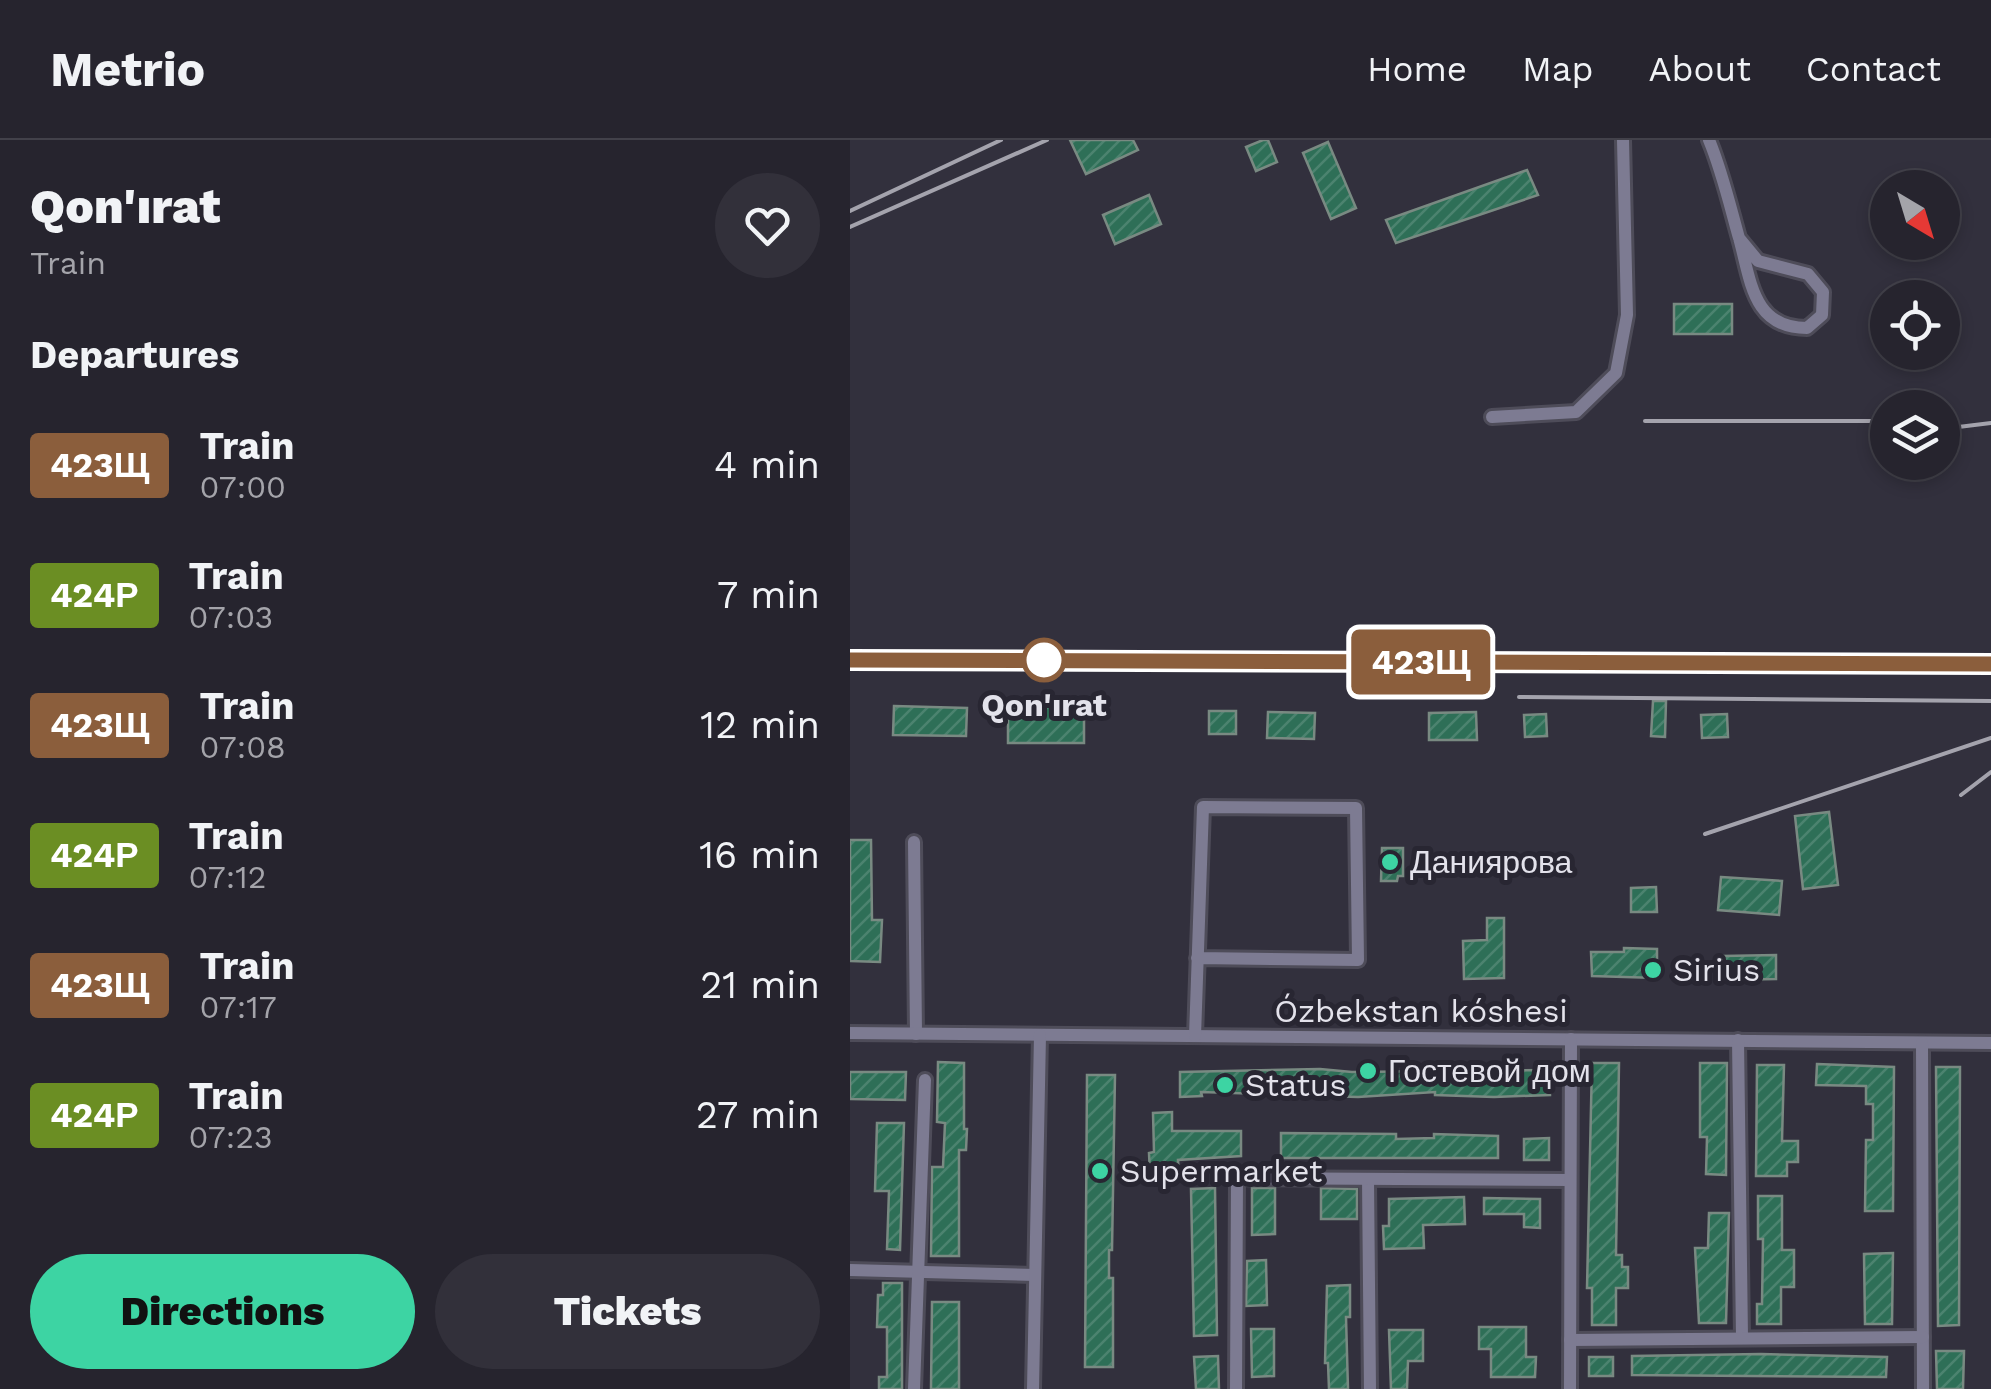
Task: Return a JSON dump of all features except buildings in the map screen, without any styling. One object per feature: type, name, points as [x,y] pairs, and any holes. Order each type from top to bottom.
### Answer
[{"type":"street","points":[[1492,417],[1576,412],[1616,374],[1627,315],[1623,140]]},
{"type":"street","points":[[1710,140],[1753,295],[1770,316],[1788,328],[1807,328],[1822,316],[1823,292],[1808,274],[1758,261],[1739,238]]},
{"type":"street","points":[[1194,1036],[1202,807],[1356,808],[1358,960],[1198,958]]},
{"type":"street","points":[[914,842],[916,1034]]},
{"type":"street","name":"Ózbekstan kóshesi","points":[[850,1033],[1991,1043]]},
{"type":"street","points":[[1033,1389],[1040,1035]]},
{"type":"street","points":[[1570,1040],[1570,1389]]},
{"type":"street","points":[[1738,1040],[1742,1337]]},
{"type":"street","points":[[1922,1042],[1923,1389]]},
{"type":"street","points":[[914,1389],[925,1080]]},
{"type":"street","points":[[1236,1389],[1237,1178],[1570,1180]]},
{"type":"street","points":[[1368,1179],[1370,1389]]},
{"type":"street","points":[[850,1270],[1035,1275]]},
{"type":"street","points":[[1570,1340],[1923,1337]]},
{"type":"railway","points":[[850,211],[1001,140]]},
{"type":"railway","points":[[850,227],[1047,140]]},
{"type":"railway","points":[[1645,421],[1870,421]]},
{"type":"railway","points":[[1960,427],[1991,423]]},
{"type":"railway","points":[[850,660],[1991,664]]},
{"type":"railway","points":[[1519,697],[1991,701]]},
{"type":"railway","points":[[1705,834],[1991,738]]},
{"type":"railway","points":[[1961,795],[1991,772]]},
{"type":"train","name":"423Щ","points":[[850,660],[1991,664]]},
{"type":"place","name":"Qon'ırat","points":[[1044,660]]},
{"type":"place","name":"Даниярова","points":[[1390,862]]},
{"type":"place","name":"Sirius","points":[[1653,970]]},
{"type":"place","name":"Гостевой дом","points":[[1368,1071]]},
{"type":"place","name":"Status","points":[[1225,1085]]},
{"type":"place","name":"Supermarket","points":[[1100,1171]]}]
